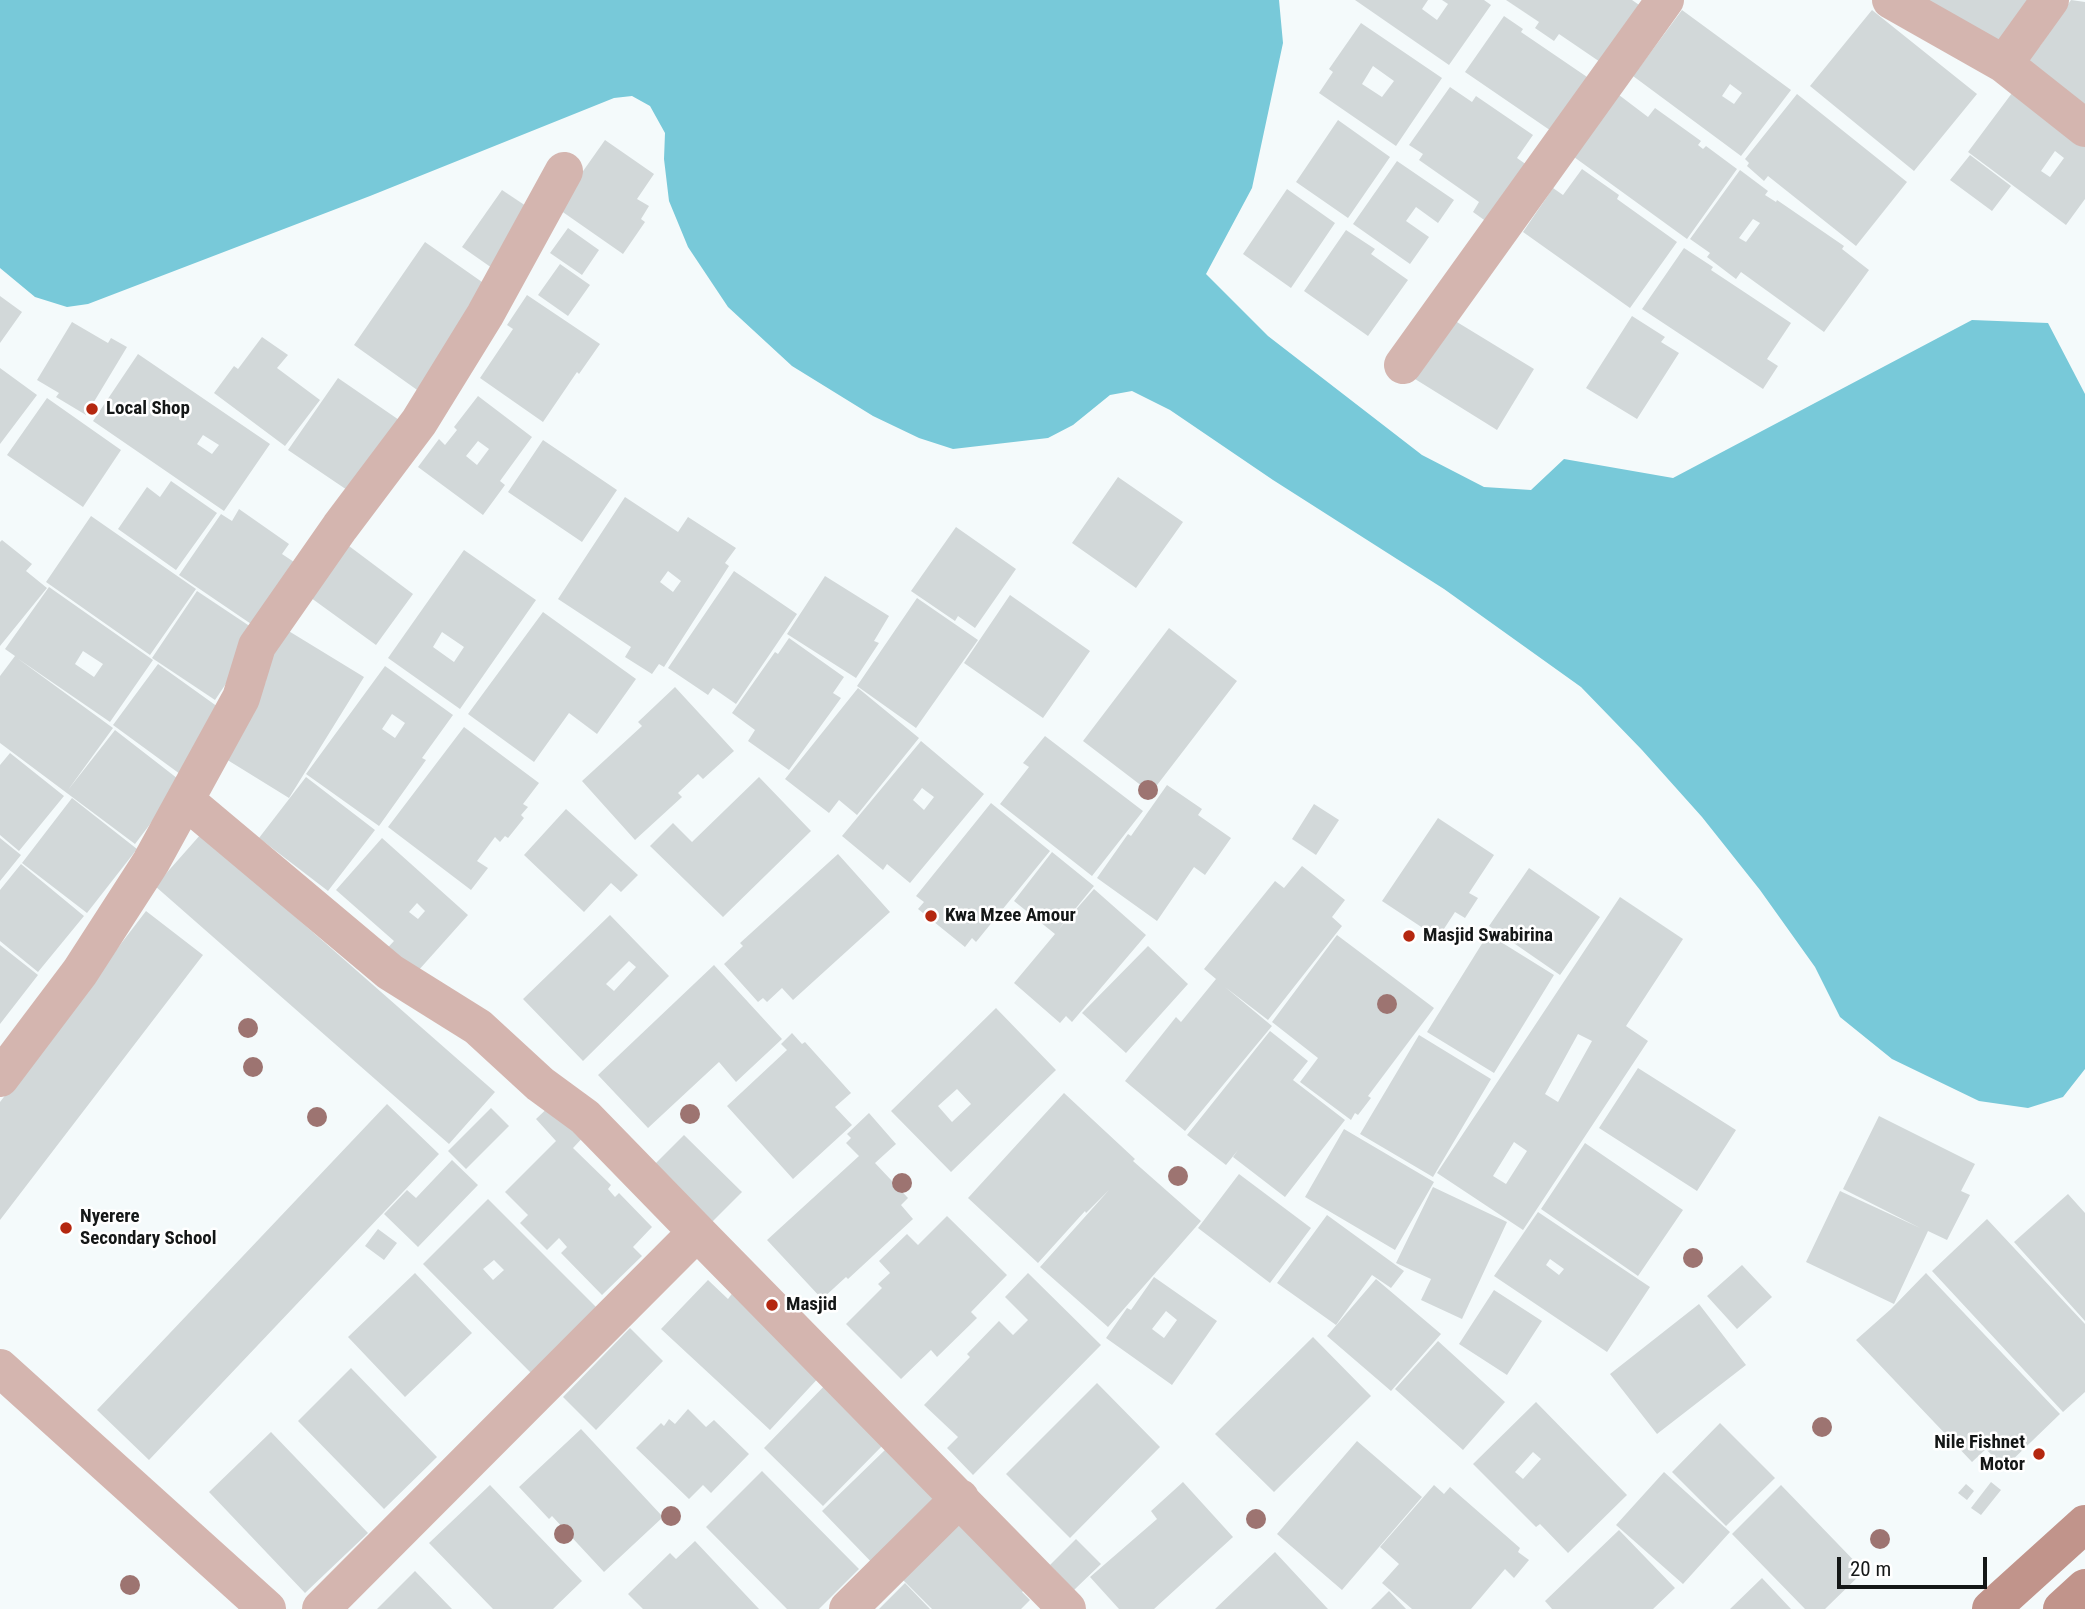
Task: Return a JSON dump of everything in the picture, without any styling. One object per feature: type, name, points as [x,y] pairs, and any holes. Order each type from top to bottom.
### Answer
[{"type":"main road","points":[[1991,1609],[2085,1524]]},
{"type":"main road","points":[[2062,1609],[2085,1588]]},
{"type":"street","points":[[1403,365],[1665,0]]},
{"type":"street","points":[[1891,0],[2004,64],[2085,128]]},
{"type":"street","points":[[2004,64],[2050,0]]},
{"type":"street","points":[[0,1078],[80,972],[151,862],[241,698],[257,646],[340,527],[419,422],[485,315],[564,172]]},
{"type":"street","points":[[185,800],[390,972],[478,1027],[540,1084],[585,1117],[1067,1609]]},
{"type":"street","points":[[321,1609],[697,1232]]},
{"type":"street","points":[[0,1368],[267,1609]]},
{"type":"street","points":[[848,1609],[960,1498]]},
{"type":"water","points":[[0,0],[1279,0],[1283,43],[1252,188],[1206,274],[1268,336],[1422,455],[1484,487],[1531,490],[1564,459],[1673,478],[1972,320],[2048,323],[2085,394],[2085,1069],[2063,1097],[2028,1108],[1979,1101],[1892,1059],[1840,1017],[1815,967],[1760,890],[1702,817],[1581,687],[1444,589],[1273,480],[1170,410],[1132,391],[1110,395],[1073,425],[1048,438],[953,449],[919,438],[873,416],[792,366],[728,307],[688,247],[669,201],[664,159],[665,133],[650,106],[632,96],[614,98],[370,196],[88,304],[67,307],[35,297],[0,268]]},
{"type":"building","points":[[1355,0],[1428,0],[1422,9],[1437,20],[1448,4],[1442,0],[1484,0],[1491,5],[1449,65]]},
{"type":"building","points":[[1506,0],[1632,0],[1645,9],[1606,66],[1559,34],[1554,41],[1535,28],[1539,22]]},
{"type":"building","points":[[1924,0],[2046,0],[2006,60]]},
{"type":"building","points":[[2071,0],[2085,2],[2085,119],[2012,67],[2040,46]]},
{"type":"building","points":[[1682,10],[1791,90],[1741,156],[1633,76]],"holes":[[[1730,84],[1742,93],[1734,104],[1722,96]]]},
{"type":"building","points":[[1872,10],[1977,94],[1914,171],[1810,86]]},
{"type":"building","points":[[1504,16],[1523,29],[1521,32],[1590,79],[1557,135],[1465,72]]},
{"type":"building","points":[[1361,23],[1442,78],[1396,146],[1319,93],[1333,72],[1329,69]],"holes":[[[1373,66],[1394,81],[1382,97],[1362,84]]]},
{"type":"building","points":[[2018,85],[2085,135],[2085,199],[2066,225],[1968,152]],"holes":[[[2055,151],[2064,158],[2050,177],[2041,171]]]},
{"type":"building","points":[[1450,87],[1472,102],[1476,96],[1533,135],[1517,158],[1534,170],[1494,227],[1473,212],[1479,202],[1419,160],[1423,154],[1409,145]]},
{"type":"building","points":[[1797,94],[1907,182],[1856,246],[1768,176],[1764,181],[1747,166],[1749,163],[1745,159]]},
{"type":"building","points":[[1619,95],[1648,117],[1655,108],[1701,141],[1698,145],[1703,149],[1706,146],[1737,169],[1687,239],[1574,157]]},
{"type":"building","points":[[1338,120],[1390,157],[1348,218],[1296,182]]},
{"type":"building","points":[[605,140],[654,174],[637,199],[649,206],[641,219],[645,222],[623,254],[557,208]]},
{"type":"building","points":[[1970,155],[2011,186],[1992,211],[1950,180]]},
{"type":"building","points":[[1397,161],[1454,200],[1438,223],[1416,207],[1406,221],[1429,237],[1410,264],[1353,224]]},
{"type":"building","points":[[1582,169],[1619,195],[1617,199],[1677,242],[1630,308],[1523,232],[1553,188],[1563,195]]},
{"type":"building","points":[[1740,170],[1768,191],[1765,195],[1776,202],[1777,200],[1844,246],[1842,249],[1869,270],[1824,332],[1741,272],[1736,279],[1707,257],[1710,253],[1690,239]],"holes":[[[1753,219],[1760,223],[1746,242],[1739,238]]]},
{"type":"building","points":[[1287,189],[1335,223],[1291,288],[1243,254]]},
{"type":"building","points":[[502,190],[532,210],[492,268],[462,247]]},
{"type":"building","points":[[568,228],[599,250],[582,275],[550,253]]},
{"type":"building","points":[[1346,230],[1375,249],[1371,254],[1408,280],[1368,336],[1304,291]]},
{"type":"building","points":[[425,242],[492,289],[420,392],[354,345]]},
{"type":"building","points":[[1684,248],[1713,267],[1711,270],[1791,323],[1767,359],[1778,366],[1763,389],[1642,309]]},
{"type":"building","points":[[560,264],[590,285],[568,316],[538,295]]},
{"type":"building","points":[[527,295],[600,344],[543,422],[480,378],[513,329],[507,325]]},
{"type":"building","points":[[0,296],[22,312],[0,343]]},
{"type":"building","points":[[1632,316],[1665,337],[1661,342],[1679,353],[1637,419],[1586,388]]},
{"type":"building","points":[[1452,319],[1534,369],[1497,430],[1415,379]]},
{"type":"building","points":[[72,322],[108,343],[111,338],[127,347],[86,415],[56,397],[59,393],[37,380]]},
{"type":"building","points":[[262,337],[288,355],[277,368],[320,400],[285,446],[214,393],[234,366],[238,369]]},
{"type":"building","points":[[138,354],[270,444],[224,511],[93,421]],"holes":[[[203,435],[219,445],[212,454],[197,444]]]},
{"type":"building","points":[[0,368],[37,395],[0,444]]},
{"type":"building","points":[[338,378],[402,422],[353,494],[288,450]]},
{"type":"building","points":[[478,396],[532,437],[500,481],[505,485],[483,515],[418,467],[439,439],[445,445],[457,430],[454,427]],"holes":[[[478,441],[489,449],[477,465],[466,456]]]},
{"type":"building","points":[[47,398],[121,450],[83,507],[7,455]]},
{"type":"building","points":[[543,440],[617,490],[582,542],[508,492]]},
{"type":"building","points":[[1118,477],[1183,522],[1136,588],[1072,543]]},
{"type":"building","points":[[171,481],[217,513],[176,570],[118,529],[147,487],[160,497]]},
{"type":"building","points":[[625,497],[678,532],[688,517],[736,548],[725,563],[729,566],[664,667],[659,664],[652,674],[625,657],[631,647],[558,599]],"holes":[[[668,571],[681,581],[673,592],[660,582]]]},
{"type":"building","points":[[239,509],[289,544],[282,554],[300,566],[257,628],[179,575],[221,514],[232,521]]},
{"type":"building","points":[[91,516],[196,589],[150,655],[46,582]]},
{"type":"building","points":[[956,527],[1016,569],[975,628],[958,616],[955,621],[911,591]]},
{"type":"building","points":[[2,540],[32,564],[26,571],[47,588],[0,646],[0,542]]},
{"type":"building","points":[[345,543],[413,594],[376,645],[307,595]]},
{"type":"building","points":[[464,550],[536,600],[460,709],[388,658]],"holes":[[[442,632],[464,647],[454,662],[433,647]]]},
{"type":"building","points":[[734,571],[797,614],[736,704],[713,688],[708,695],[668,668]]},
{"type":"building","points":[[825,576],[889,616],[874,641],[879,643],[856,678],[787,634]]},
{"type":"building","points":[[49,587],[153,660],[110,722],[17,658],[113,728],[68,790],[115,730],[182,782],[135,844],[0,743],[0,676],[15,656],[5,649]],"holes":[[[83,651],[103,664],[94,677],[75,664]]]},
{"type":"building","points":[[197,591],[260,633],[215,700],[152,658]]},
{"type":"building","points":[[1010,595],[1090,651],[1043,718],[964,663]]},
{"type":"building","points":[[917,598],[978,640],[916,728],[857,686]]},
{"type":"building","points":[[543,612],[636,679],[597,734],[569,713],[534,762],[468,714]]},
{"type":"building","points":[[1169,628],[1237,681],[1151,793],[1083,741]]},
{"type":"building","points":[[287,630],[364,677],[289,798],[221,756],[266,681],[261,678]]},
{"type":"building","points":[[789,638],[844,677],[833,693],[841,698],[789,770],[748,741],[755,730],[732,713],[775,652],[778,654]]},
{"type":"building","points":[[158,664],[225,712],[180,774],[113,725]]},
{"type":"building","points":[[385,666],[453,715],[422,758],[426,760],[379,826],[306,774]],"holes":[[[392,714],[405,723],[395,738],[382,729]]]},
{"type":"building","points":[[675,687],[734,751],[703,779],[698,774],[678,793],[682,797],[635,840],[582,781],[642,726],[638,722]]},
{"type":"building","points":[[858,688],[919,738],[857,815],[839,800],[829,813],[785,779]]},
{"type":"building","points":[[464,727],[539,783],[523,804],[528,807],[521,815],[524,818],[508,838],[505,836],[500,842],[495,837],[477,861],[488,868],[471,890],[388,827]]},
{"type":"building","points":[[1045,736],[1143,811],[1092,876],[1000,804],[1029,767],[1023,763]]},
{"type":"building","points":[[921,741],[984,794],[910,883],[887,864],[883,870],[842,836]],"holes":[[[922,788],[934,797],[924,810],[913,800]]]},
{"type":"building","points":[[10,753],[64,796],[19,851],[0,835],[0,765]]},
{"type":"building","points":[[306,777],[375,830],[328,891],[259,838]]},
{"type":"building","points":[[759,777],[811,831],[723,917],[650,846],[673,823],[692,842]]},
{"type":"building","points":[[1167,785],[1202,809],[1198,815],[1231,838],[1205,875],[1194,867],[1157,921],[1097,878]]},
{"type":"building","points":[[72,798],[137,849],[87,913],[22,863]]},
{"type":"building","points":[[991,803],[1050,851],[976,942],[972,938],[965,947],[918,909],[924,902],[916,896]]},
{"type":"building","points":[[1314,804],[1339,820],[1316,855],[1292,839]]},
{"type":"building","points":[[566,809],[638,875],[621,892],[611,883],[584,912],[524,855]]},
{"type":"building","points":[[1438,818],[1494,855],[1469,893],[1478,898],[1465,918],[1455,912],[1438,938],[1382,901]]},
{"type":"building","points":[[201,834],[495,1092],[449,1144],[155,886]]},
{"type":"building","points":[[0,838],[21,855],[0,881]]},
{"type":"building","points":[[382,838],[468,915],[409,981],[380,956],[394,941],[336,890]],"holes":[[[417,903],[425,911],[418,919],[409,912]]]},
{"type":"building","points":[[1052,852],[1094,886],[1058,930],[1094,889],[1146,935],[1072,1022],[1066,1016],[1060,1023],[1014,983],[1055,934],[1014,901]]},
{"type":"building","points":[[838,854],[890,912],[793,1000],[782,988],[767,1002],[763,998],[758,1002],[724,964],[743,946],[740,943]]},
{"type":"building","points":[[21,864],[84,916],[38,972],[0,941],[0,890]]},
{"type":"building","points":[[1302,866],[1345,900],[1332,917],[1342,926],[1268,1020],[1225,987],[1272,1026],[1185,1131],[1125,1081],[1176,1017],[1181,1022],[1216,979],[1204,969],[1275,881],[1284,888]]},
{"type":"building","points":[[1529,868],[1600,917],[1560,975],[1489,926]]},
{"type":"building","points":[[1620,897],[1683,939],[1626,1026],[1648,1041],[1523,1230],[1437,1173]],"holes":[[[1578,1034],[1592,1041],[1558,1102],[1545,1094]],[[1514,1142],[1527,1151],[1506,1184],[1493,1176]]]},
{"type":"building","points":[[146,911],[203,955],[0,1220],[0,1102]]},
{"type":"building","points":[[610,915],[669,976],[583,1061],[523,999]],"holes":[[[629,961],[636,967],[614,991],[606,984]]]},
{"type":"building","points":[[1488,934],[1554,975],[1494,1073],[1427,1032]]},
{"type":"building","points":[[1337,935],[1434,1008],[1368,1096],[1371,1098],[1351,1120],[1300,1082],[1318,1058],[1272,1022]]},
{"type":"building","points":[[0,945],[38,975],[0,1024]]},
{"type":"building","points":[[1148,946],[1188,984],[1126,1053],[1082,1013]]},
{"type":"building","points":[[714,965],[782,1039],[736,1082],[719,1062],[648,1128],[598,1075]]},
{"type":"building","points":[[996,1008],[1056,1070],[951,1172],[891,1111]],"holes":[[[957,1089],[971,1104],[952,1122],[938,1106]]]},
{"type":"building","points":[[1270,1031],[1308,1061],[1293,1080],[1345,1120],[1285,1197],[1233,1157],[1238,1150],[1226,1165],[1187,1135]]},
{"type":"building","points":[[792,1033],[802,1044],[805,1042],[851,1093],[835,1107],[852,1125],[793,1179],[727,1106],[787,1050],[781,1044]]},
{"type":"building","points":[[1419,1035],[1491,1079],[1433,1177],[1360,1134]]},
{"type":"building","points":[[1638,1068],[1736,1130],[1697,1191],[1599,1128]]},
{"type":"building","points":[[1064,1093],[1135,1159],[1133,1161],[1201,1221],[1108,1327],[1040,1267],[1109,1190],[1086,1213],[1085,1211],[1038,1263],[968,1198]]},
{"type":"building","points":[[556,1100],[588,1132],[573,1148],[611,1185],[608,1189],[615,1197],[619,1193],[652,1227],[633,1247],[642,1256],[602,1295],[561,1253],[567,1247],[559,1238],[547,1250],[520,1223],[528,1215],[505,1192],[556,1141],[536,1119]]},
{"type":"building","points":[[387,1104],[439,1154],[149,1460],[97,1410]]},
{"type":"building","points":[[491,1108],[509,1126],[466,1169],[448,1151]]},
{"type":"building","points":[[869,1113],[896,1144],[875,1163],[908,1198],[901,1205],[913,1219],[848,1279],[846,1277],[822,1299],[767,1240],[859,1156],[846,1143],[851,1138],[847,1134]]},
{"type":"building","points":[[1879,1116],[1975,1164],[1961,1191],[1970,1195],[1947,1240],[1928,1231],[1894,1304],[1806,1262],[1840,1191],[1920,1228],[1843,1189]]},
{"type":"building","points":[[1344,1129],[1434,1182],[1395,1250],[1305,1197]]},
{"type":"building","points":[[684,1135],[742,1192],[711,1223],[653,1166]]},
{"type":"building","points":[[1585,1143],[1683,1210],[1638,1276],[1541,1209]]},
{"type":"building","points":[[452,1160],[478,1185],[418,1247],[384,1214],[407,1190],[416,1198]]},
{"type":"building","points":[[1239,1174],[1311,1228],[1270,1283],[1198,1228]]},
{"type":"building","points":[[1433,1187],[1507,1222],[1462,1319],[1421,1300],[1431,1279],[1396,1263]]},
{"type":"building","points":[[2068,1194],[2085,1213],[2085,1321],[2014,1242]]},
{"type":"building","points":[[488,1199],[599,1310],[533,1375],[423,1264]],"holes":[[[494,1260],[504,1270],[493,1280],[483,1269]]]},
{"type":"building","points":[[1538,1212],[1650,1287],[1607,1352],[1494,1276]],"holes":[[[1550,1259],[1564,1269],[1559,1275],[1546,1265]]]},
{"type":"building","points":[[1327,1215],[1404,1271],[1391,1288],[1372,1275],[1336,1325],[1277,1283]]},
{"type":"building","points":[[947,1216],[1007,1275],[971,1312],[977,1318],[937,1357],[931,1350],[901,1379],[846,1324],[882,1288],[878,1284],[890,1273],[879,1261],[907,1234],[918,1245]]},
{"type":"building","points":[[1987,1219],[2085,1324],[2085,1392],[2063,1412],[1932,1271]]},
{"type":"building","points":[[378,1229],[397,1243],[384,1260],[365,1246]]},
{"type":"building","points":[[1742,1265],[1772,1297],[1737,1329],[1707,1296]]},
{"type":"building","points":[[415,1273],[472,1333],[405,1397],[348,1337]]},
{"type":"building","points":[[1028,1273],[1101,1345],[973,1475],[947,1448],[958,1437],[924,1405],[970,1357],[967,1354],[999,1321],[1013,1335],[1028,1320],[1005,1297]]},
{"type":"building","points":[[1926,1273],[2060,1414],[2004,1468],[1986,1449],[1972,1462],[1856,1340]]},
{"type":"building","points":[[1154,1277],[1217,1321],[1172,1385],[1106,1338],[1127,1308],[1131,1310]],"holes":[[[1166,1311],[1177,1320],[1164,1338],[1152,1329]]]},
{"type":"building","points":[[1376,1279],[1441,1334],[1391,1391],[1327,1336]]},
{"type":"building","points":[[708,1280],[728,1299],[734,1291],[823,1373],[770,1430],[661,1329]]},
{"type":"building","points":[[1494,1290],[1542,1321],[1507,1375],[1459,1344]]},
{"type":"building","points":[[1699,1304],[1746,1365],[1657,1434],[1610,1374]]},
{"type":"building","points":[[630,1328],[663,1361],[596,1430],[563,1397]]},
{"type":"building","points":[[1313,1337],[1371,1396],[1274,1492],[1215,1434]]},
{"type":"building","points":[[1438,1341],[1505,1402],[1463,1450],[1395,1389]]},
{"type":"building","points":[[351,1368],[437,1457],[384,1509],[298,1421]]},
{"type":"building","points":[[831,1379],[886,1442],[823,1506],[764,1448]]},
{"type":"building","points":[[1097,1383],[1160,1447],[1070,1538],[1006,1474]]},
{"type":"building","points":[[1536,1402],[1627,1495],[1568,1553],[1540,1524],[1536,1527],[1473,1464]],"holes":[[[1533,1452],[1541,1459],[1523,1479],[1515,1472]]]},
{"type":"building","points":[[688,1409],[706,1427],[714,1420],[749,1454],[711,1493],[703,1485],[689,1499],[636,1448],[661,1423],[664,1426],[669,1419],[675,1424]]},
{"type":"building","points":[[1720,1423],[1775,1478],[1726,1526],[1672,1472]]},
{"type":"building","points":[[581,1429],[663,1517],[604,1572],[552,1516],[549,1519],[519,1487]]},
{"type":"building","points":[[271,1432],[368,1533],[305,1593],[209,1492]]},
{"type":"building","points":[[1357,1441],[1422,1497],[1342,1590],[1277,1534]]},
{"type":"building","points":[[886,1449],[941,1506],[878,1569],[822,1511]]},
{"type":"building","points":[[762,1471],[859,1569],[819,1609],[787,1609],[706,1527]]},
{"type":"building","points":[[1664,1472],[1730,1532],[1683,1584],[1616,1525]]},
{"type":"building","points":[[1183,1482],[1233,1537],[1154,1609],[1119,1609],[1090,1577],[1157,1519],[1151,1511]]},
{"type":"building","points":[[1991,1482],[2001,1490],[1981,1515],[1971,1508]]},
{"type":"building","points":[[1966,1484],[1974,1491],[1967,1500],[1958,1493]]},
{"type":"building","points":[[490,1485],[582,1581],[553,1609],[493,1609],[429,1543]]},
{"type":"building","points":[[1434,1485],[1444,1494],[1450,1487],[1520,1548],[1518,1552],[1529,1560],[1514,1578],[1505,1569],[1471,1609],[1412,1609],[1382,1583],[1399,1564],[1380,1547]]},
{"type":"building","points":[[1781,1485],[1864,1571],[1825,1609],[1805,1609],[1732,1534]]},
{"type":"building","points":[[963,1520],[1029,1585],[1022,1592],[1030,1600],[1021,1609],[932,1609],[903,1580]]},
{"type":"building","points":[[1619,1530],[1675,1588],[1653,1609],[1552,1609],[1545,1601]]},
{"type":"building","points":[[1076,1539],[1101,1564],[1074,1590],[1050,1565]]},
{"type":"building","points":[[695,1541],[759,1609],[643,1609],[628,1594],[670,1553],[676,1559]]},
{"type":"building","points":[[1275,1552],[1328,1609],[1215,1609]]},
{"type":"building","points":[[415,1571],[452,1609],[377,1609]]},
{"type":"building","points":[[1762,1578],[1791,1609],[1730,1609]]},
{"type":"building","points":[[905,1583],[930,1609],[879,1609]]},
{"type":"building","points":[[1389,1591],[1406,1609],[1371,1609]]},
{"type":"place","name":"Local Shop","points":[[92,409]]},
{"type":"place","name":"Kwa Mzee Amour","points":[[931,916]]},
{"type":"place","name":"Masjid Swabirina","points":[[1409,936]]},
{"type":"place","name":"Nyerere Secondary School","points":[[66,1228]]},
{"type":"place","name":"Masjid","points":[[772,1305]]},
{"type":"place","name":"Nile Fishnet Motor","points":[[2039,1454]]}]
